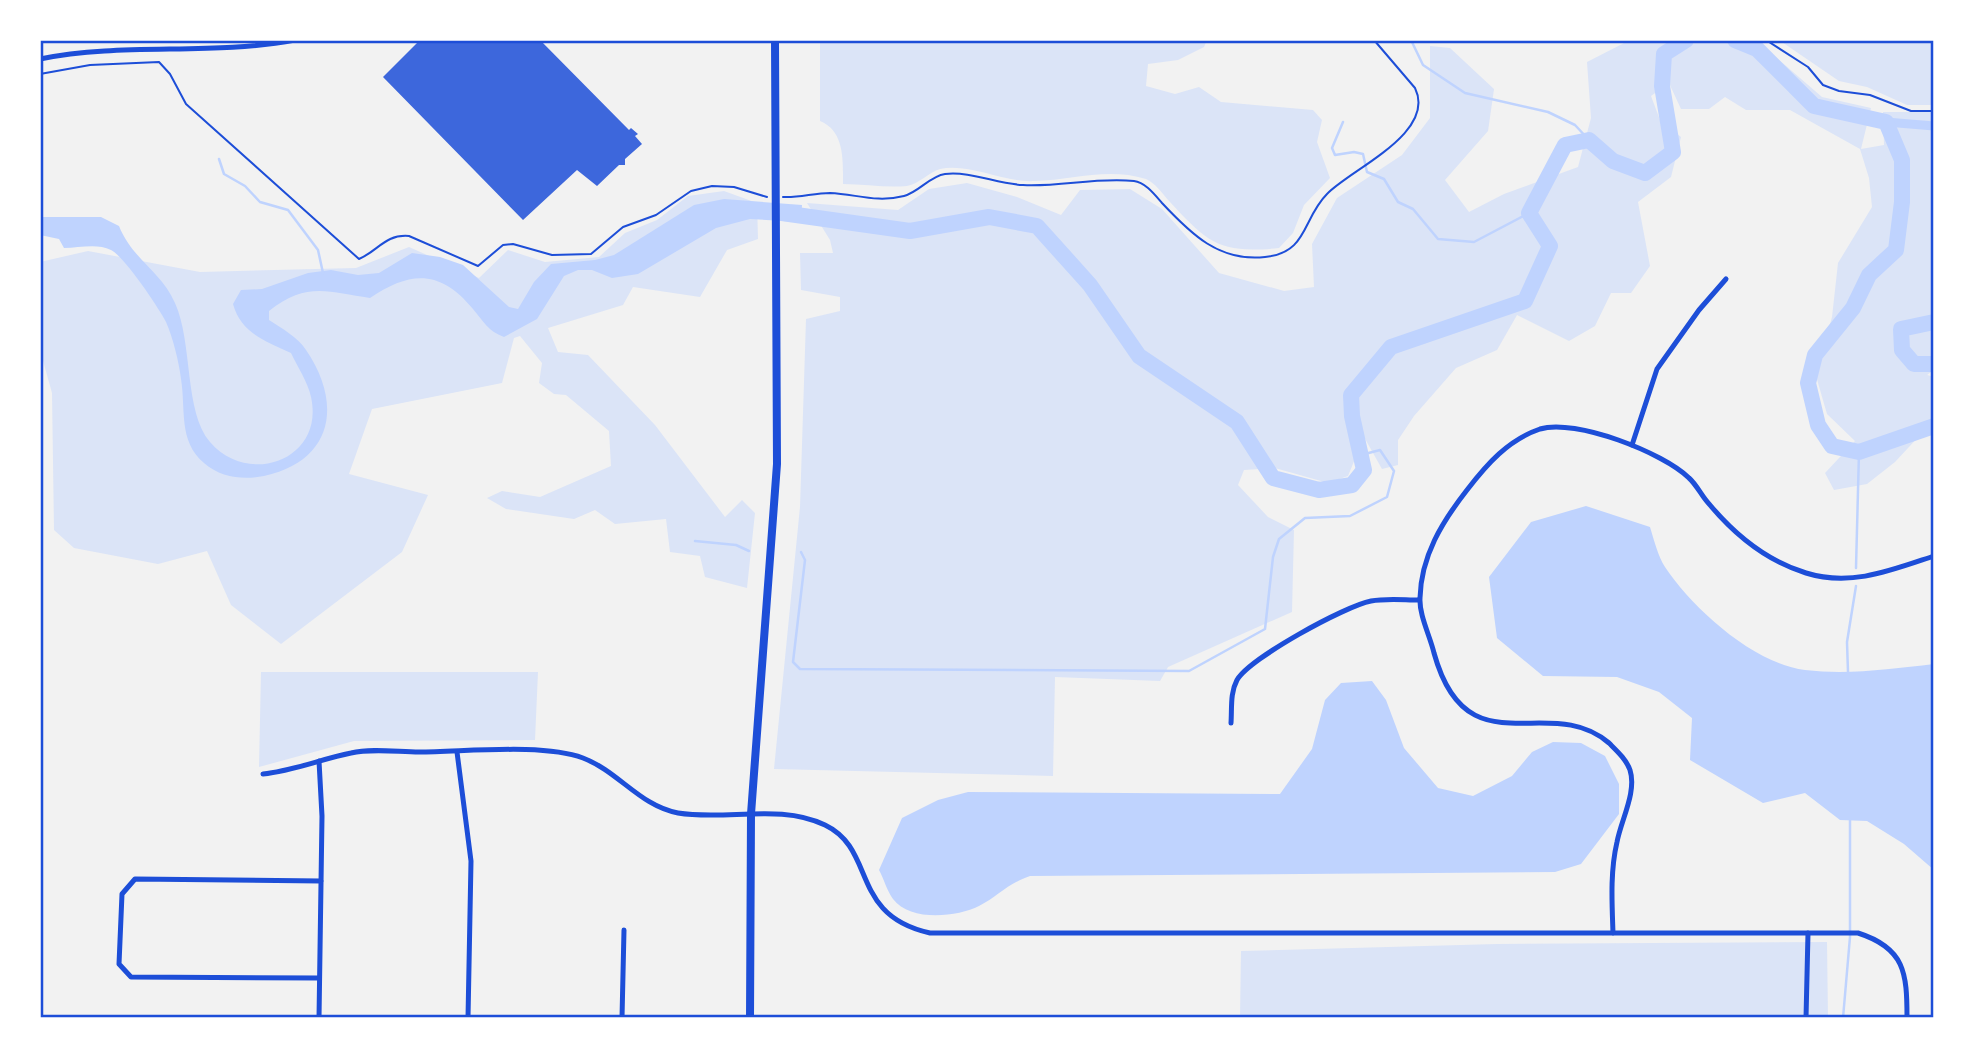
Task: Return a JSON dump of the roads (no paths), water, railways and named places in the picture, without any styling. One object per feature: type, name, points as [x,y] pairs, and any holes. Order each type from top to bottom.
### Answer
[{"type":"main road","points":[[750,1018],[751,814],[776,502],[778,248],[775,40]]},
{"type":"street","points":[[40,59],[75,52],[236,47],[295,40]]},
{"type":"street","points":[[1632,445],[1657,369],[1699,310],[1726,279]]},
{"type":"street","points":[[1613,933],[1612,881],[1616,842],[1630,793],[1630,771],[1620,753],[1595,732],[1571,726],[1498,723],[1471,714],[1454,699],[1437,664],[1419,600],[1427,554],[1445,518],[1491,459],[1522,436],[1544,428],[1574,429],[1632,445],[1667,461],[1690,478],[1737,534],[1770,559],[1808,574],[1844,579],[1879,575],[1934,556]]},
{"type":"street","points":[[1231,723],[1232,692],[1238,679],[1250,667],[1324,620],[1370,601],[1419,600]]},
{"type":"street","points":[[263,774],[354,752],[551,751],[584,758],[648,803],[678,813],[794,816],[827,826],[849,847],[870,894],[886,914],[908,929],[930,933],[1858,933],[1878,939],[1894,953],[1904,971],[1908,1018]]},
{"type":"street","points":[[457,752],[471,861],[468,1018]]},
{"type":"street","points":[[319,761],[322,816],[319,1018]]},
{"type":"street","points":[[319,978],[131,977],[119,964],[122,894],[135,879],[321,881]]},
{"type":"street","points":[[622,1018],[624,930]]},
{"type":"street","points":[[1806,1018],[1808,933]]},
{"type":"water","points":[[724,199],[802,205],[801,222],[750,219],[716,228],[638,274],[612,278],[592,270],[578,270],[564,276],[537,319],[504,337],[490,329],[461,296],[449,287],[425,278],[399,282],[370,298],[318,291],[295,295],[282,302],[269,311],[269,320],[299,341],[318,370],[325,390],[325,428],[317,444],[305,458],[287,468],[249,478],[218,472],[204,463],[190,445],[179,365],[169,328],[124,262],[106,248],[64,248],[59,239],[40,235],[40,217],[101,217],[119,226],[131,247],[162,282],[175,303],[181,319],[192,395],[202,429],[210,442],[226,456],[244,463],[262,464],[280,460],[295,451],[306,437],[312,419],[311,397],[291,353],[255,335],[242,322],[233,304],[241,290],[262,289],[308,273],[331,270],[358,275],[379,273],[412,253],[440,257],[463,265],[509,307],[518,309],[534,282],[551,264],[595,260],[614,255],[694,205]]},
{"type":"water","points":[[1586,506],[1650,527],[1663,563],[1691,600],[1726,632],[1765,657],[1785,666],[1837,672],[1934,664],[1934,870],[1904,844],[1867,821],[1840,820],[1805,793],[1763,803],[1690,760],[1692,718],[1659,692],[1617,677],[1543,676],[1497,638],[1489,577],[1531,522]]},
{"type":"water","points":[[1372,681],[1386,700],[1404,748],[1438,788],[1473,796],[1512,776],[1532,752],[1553,742],[1581,743],[1605,756],[1619,784],[1619,814],[1581,864],[1555,872],[1030,876],[970,910],[934,915],[911,911],[901,906],[891,896],[879,870],[902,818],[938,800],[968,792],[1280,794],[1312,749],[1325,700],[1341,683]]},
{"type":"waterway","points":[[1411,40],[1423,65],[1465,93],[1548,112],[1575,125],[1589,140]]},
{"type":"waterway","points":[[782,213],[910,231],[989,217],[1037,226],[1090,285],[1139,356],[1237,422],[1273,478],[1319,490],[1352,485],[1364,470],[1352,416],[1351,395],[1391,347],[1525,301],[1550,246],[1529,213],[1565,145],[1589,140],[1613,161],[1645,173],[1673,152],[1662,86],[1664,54],[1686,40]]},
{"type":"waterway","points":[[1735,40],[1757,49],[1814,106],[1886,122],[1902,160],[1902,202],[1896,250],[1869,275],[1853,308],[1815,355],[1808,383],[1818,425],[1832,446],[1859,452],[1934,426]]},
{"type":"waterway","points":[[1343,122],[1332,148],[1335,155],[1354,152],[1363,154],[1367,172],[1384,179],[1398,202],[1413,209],[1438,239],[1474,242],[1529,213]]},
{"type":"waterway","points":[[1886,122],[1934,126]]},
{"type":"waterway","points":[[219,159],[224,174],[245,186],[260,202],[288,210],[318,250],[323,273]]},
{"type":"waterway","points":[[1934,322],[1901,329],[1902,350],[1914,364],[1934,364]]},
{"type":"waterway","points":[[801,552],[805,560],[793,662],[800,669],[1189,671],[1265,629],[1273,557],[1279,539],[1305,518],[1350,516],[1387,497],[1394,471],[1380,450],[1361,455]]},
{"type":"waterway","points":[[1856,568],[1859,452]]},
{"type":"waterway","points":[[695,541],[736,545],[749,551]]},
{"type":"waterway","points":[[1848,672],[1847,642],[1856,586]]},
{"type":"waterway","points":[[1843,1018],[1850,937],[1850,818]]}]
